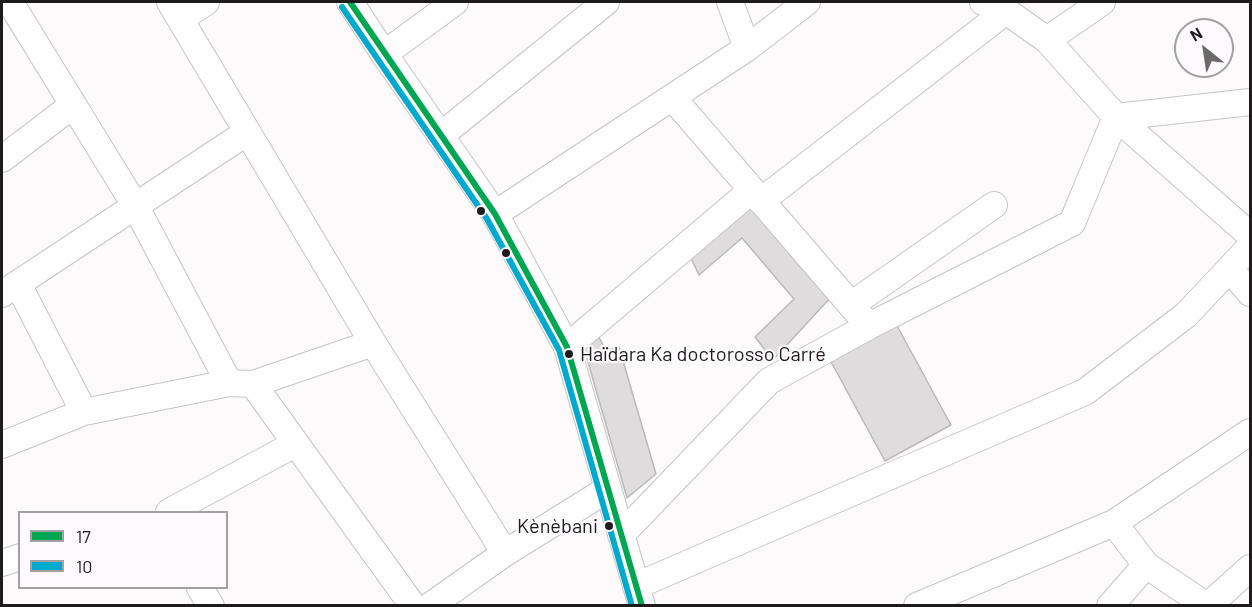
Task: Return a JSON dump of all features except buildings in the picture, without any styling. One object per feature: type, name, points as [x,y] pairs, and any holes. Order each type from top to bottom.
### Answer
[{"type":"street","points":[[10,2],[241,383],[295,444],[413,606]]},
{"type":"street","points":[[206,2],[175,10],[372,343],[506,553]]},
{"type":"street","points":[[350,2],[495,214],[567,347],[639,596],[1085,392],[1186,315],[1251,247]]},
{"type":"street","points":[[384,54],[455,2]]},
{"type":"street","points":[[440,136],[606,2]]},
{"type":"street","points":[[730,2],[747,48]]},
{"type":"street","points":[[495,214],[747,48],[807,2]]},
{"type":"street","points":[[1047,40],[1102,2]]},
{"type":"street","points":[[567,347],[995,6],[1047,40],[1116,117],[1251,235]]},
{"type":"street","points":[[672,97],[870,326]]},
{"type":"street","points":[[1116,117],[1251,102]]},
{"type":"street","points":[[2,159],[73,105]]},
{"type":"street","points":[[621,535],[769,381],[870,326],[1072,223],[1116,117]]},
{"type":"street","points":[[84,412],[10,289],[246,133]]},
{"type":"street","points":[[851,305],[994,205]]},
{"type":"street","points":[[1230,269],[1251,293]]},
{"type":"street","points":[[2,446],[84,412],[241,383],[372,343]]},
{"type":"street","points":[[917,606],[1114,523],[1251,432]]},
{"type":"street","points":[[173,511],[295,444]]},
{"type":"street","points":[[430,606],[465,595],[506,553],[608,489]]},
{"type":"street","points":[[1114,523],[1146,565],[1207,606],[1251,568]]},
{"type":"street","points":[[2,562],[18,558]]},
{"type":"street","points":[[1110,606],[1146,565]]},
{"type":"street","points":[[201,589],[211,606]]},
{"type":"transit line","name":"17","points":[[350,2],[495,214],[567,347],[642,606]]},
{"type":"transit line","name":"10","points":[[342,7],[487,219],[559,350],[632,606]]},
{"type":"place","name":"Haïdara Ka doctorosso Carré","points":[[569,354]]},
{"type":"place","name":"Kènèbani","points":[[609,526]]}]
